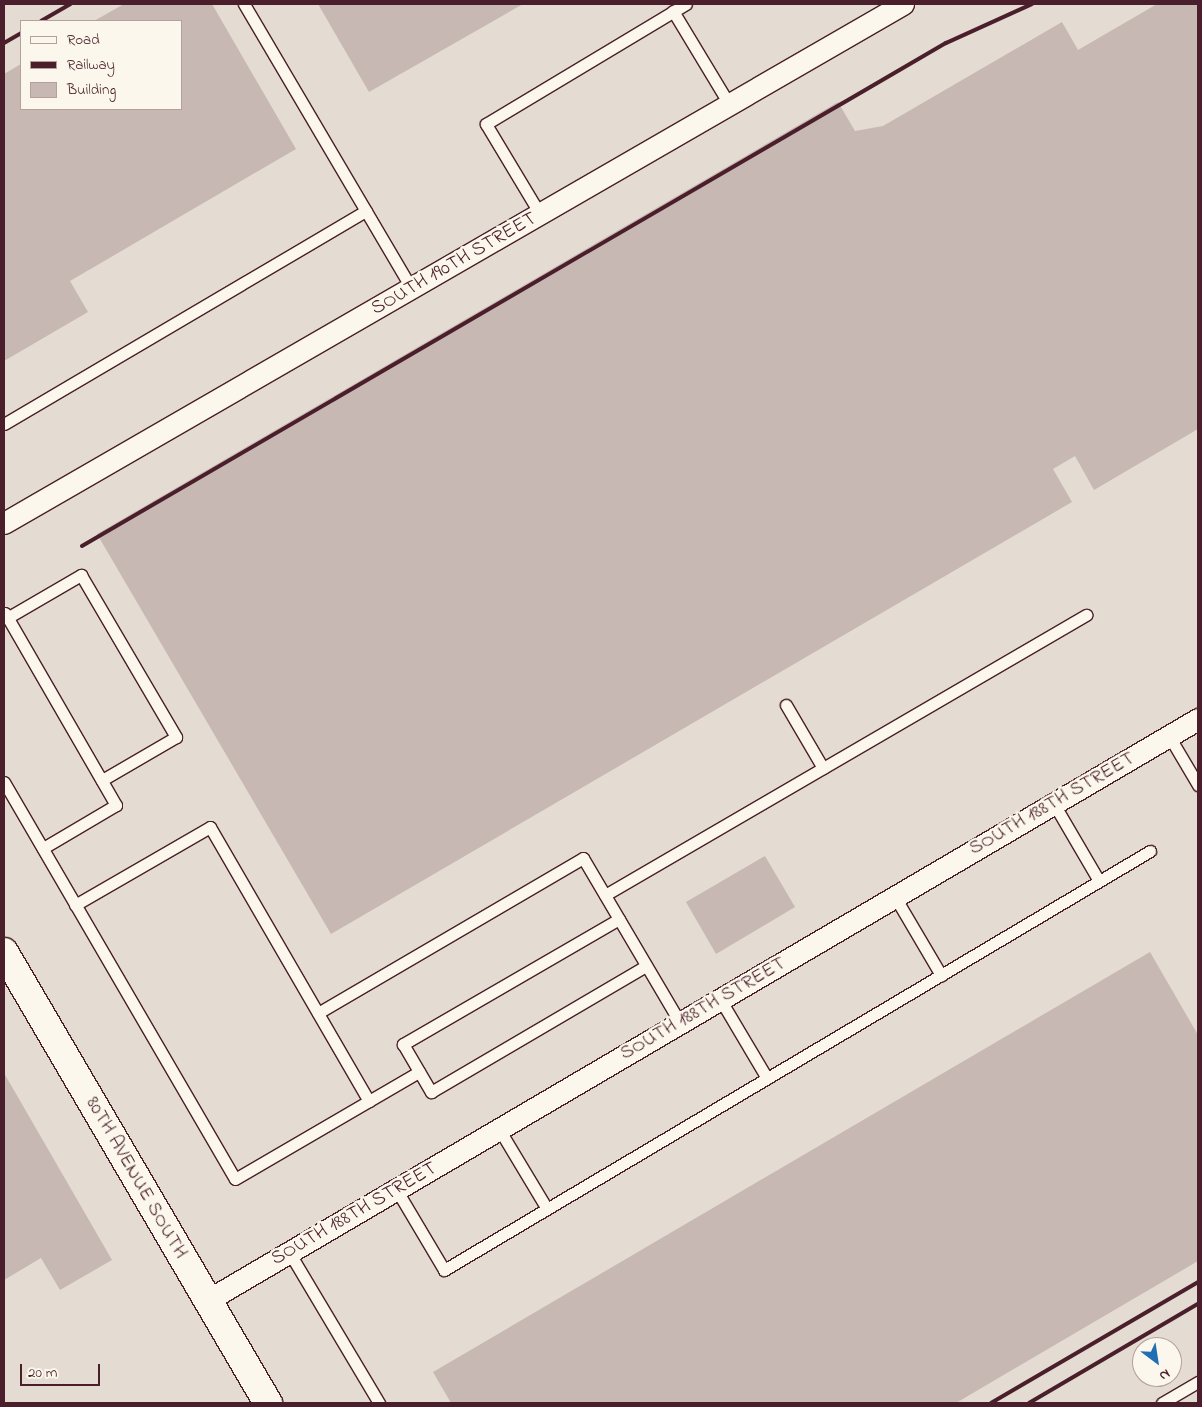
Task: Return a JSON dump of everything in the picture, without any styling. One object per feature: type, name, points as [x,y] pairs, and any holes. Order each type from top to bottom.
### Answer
[{"type":"street","name":"SOUTH 190TH STREET","points":[[4,523],[903,4]]},
{"type":"street","name":"SOUTH 188TH STREET","points":[[208,1300],[1198,719]]},
{"type":"street","name":"80TH AVENUE SOUTH","points":[[4,952],[268,1403]]},
{"type":"lane","points":[[244,4],[411,288]]},
{"type":"lane","points":[[540,214],[486,124],[686,4]]},
{"type":"lane","points":[[673,11],[729,104]]},
{"type":"lane","points":[[4,424],[366,211]]},
{"type":"lane","points":[[42,848],[116,805],[6,615],[81,575],[176,737],[102,780]]},
{"type":"lane","points":[[605,895],[1086,615]]},
{"type":"lane","points":[[786,705],[823,768]]},
{"type":"lane","points":[[1170,736],[1198,785]]},
{"type":"lane","points":[[4,782],[234,1179],[419,1072]]},
{"type":"lane","points":[[1054,804],[1099,881]]},
{"type":"lane","points":[[75,905],[210,827],[369,1101]]},
{"type":"lane","points":[[396,1189],[444,1270],[1150,851]]},
{"type":"lane","points":[[318,1013],[584,858],[680,1023]]},
{"type":"lane","points":[[895,897],[941,975]]},
{"type":"lane","points":[[619,918],[403,1044],[430,1092],[646,966]]},
{"type":"lane","points":[[720,999],[767,1078]]},
{"type":"lane","points":[[499,1129],[547,1209]]},
{"type":"lane","points":[[289,1252],[379,1403]]},
{"type":"lane","points":[[1162,1403],[1198,1382]]},
{"type":"shaded area","points":[[4,4],[1198,4],[1198,1403],[4,1403]]},
{"type":"building","points":[[124,4],[212,4],[296,149],[70,281],[88,312],[4,361],[4,74],[20,65],[20,110],[182,110],[182,20],[96,20]]},
{"type":"building","points":[[318,4],[523,4],[369,92]]},
{"type":"building","points":[[1157,4],[1198,4],[1198,429],[1094,490],[1075,456],[1053,469],[1072,502],[331,934],[97,534],[838,102],[855,131],[883,126],[1062,22],[1078,50]]},
{"type":"building","points":[[765,856],[795,907],[716,954],[686,902]]},
{"type":"building","points":[[1150,952],[1198,1035],[1198,1261],[956,1403],[451,1403],[433,1372]]},
{"type":"building","points":[[4,1073],[112,1260],[60,1290],[41,1258],[4,1280]]},
{"type":"railway","points":[[43,20],[70,4]]},
{"type":"railway","points":[[82,546],[946,43],[1032,4]]},
{"type":"railway","points":[[4,43],[20,34]]},
{"type":"railway","points":[[991,1403],[1198,1282]]},
{"type":"railway","points":[[1029,1403],[1198,1304]]}]
